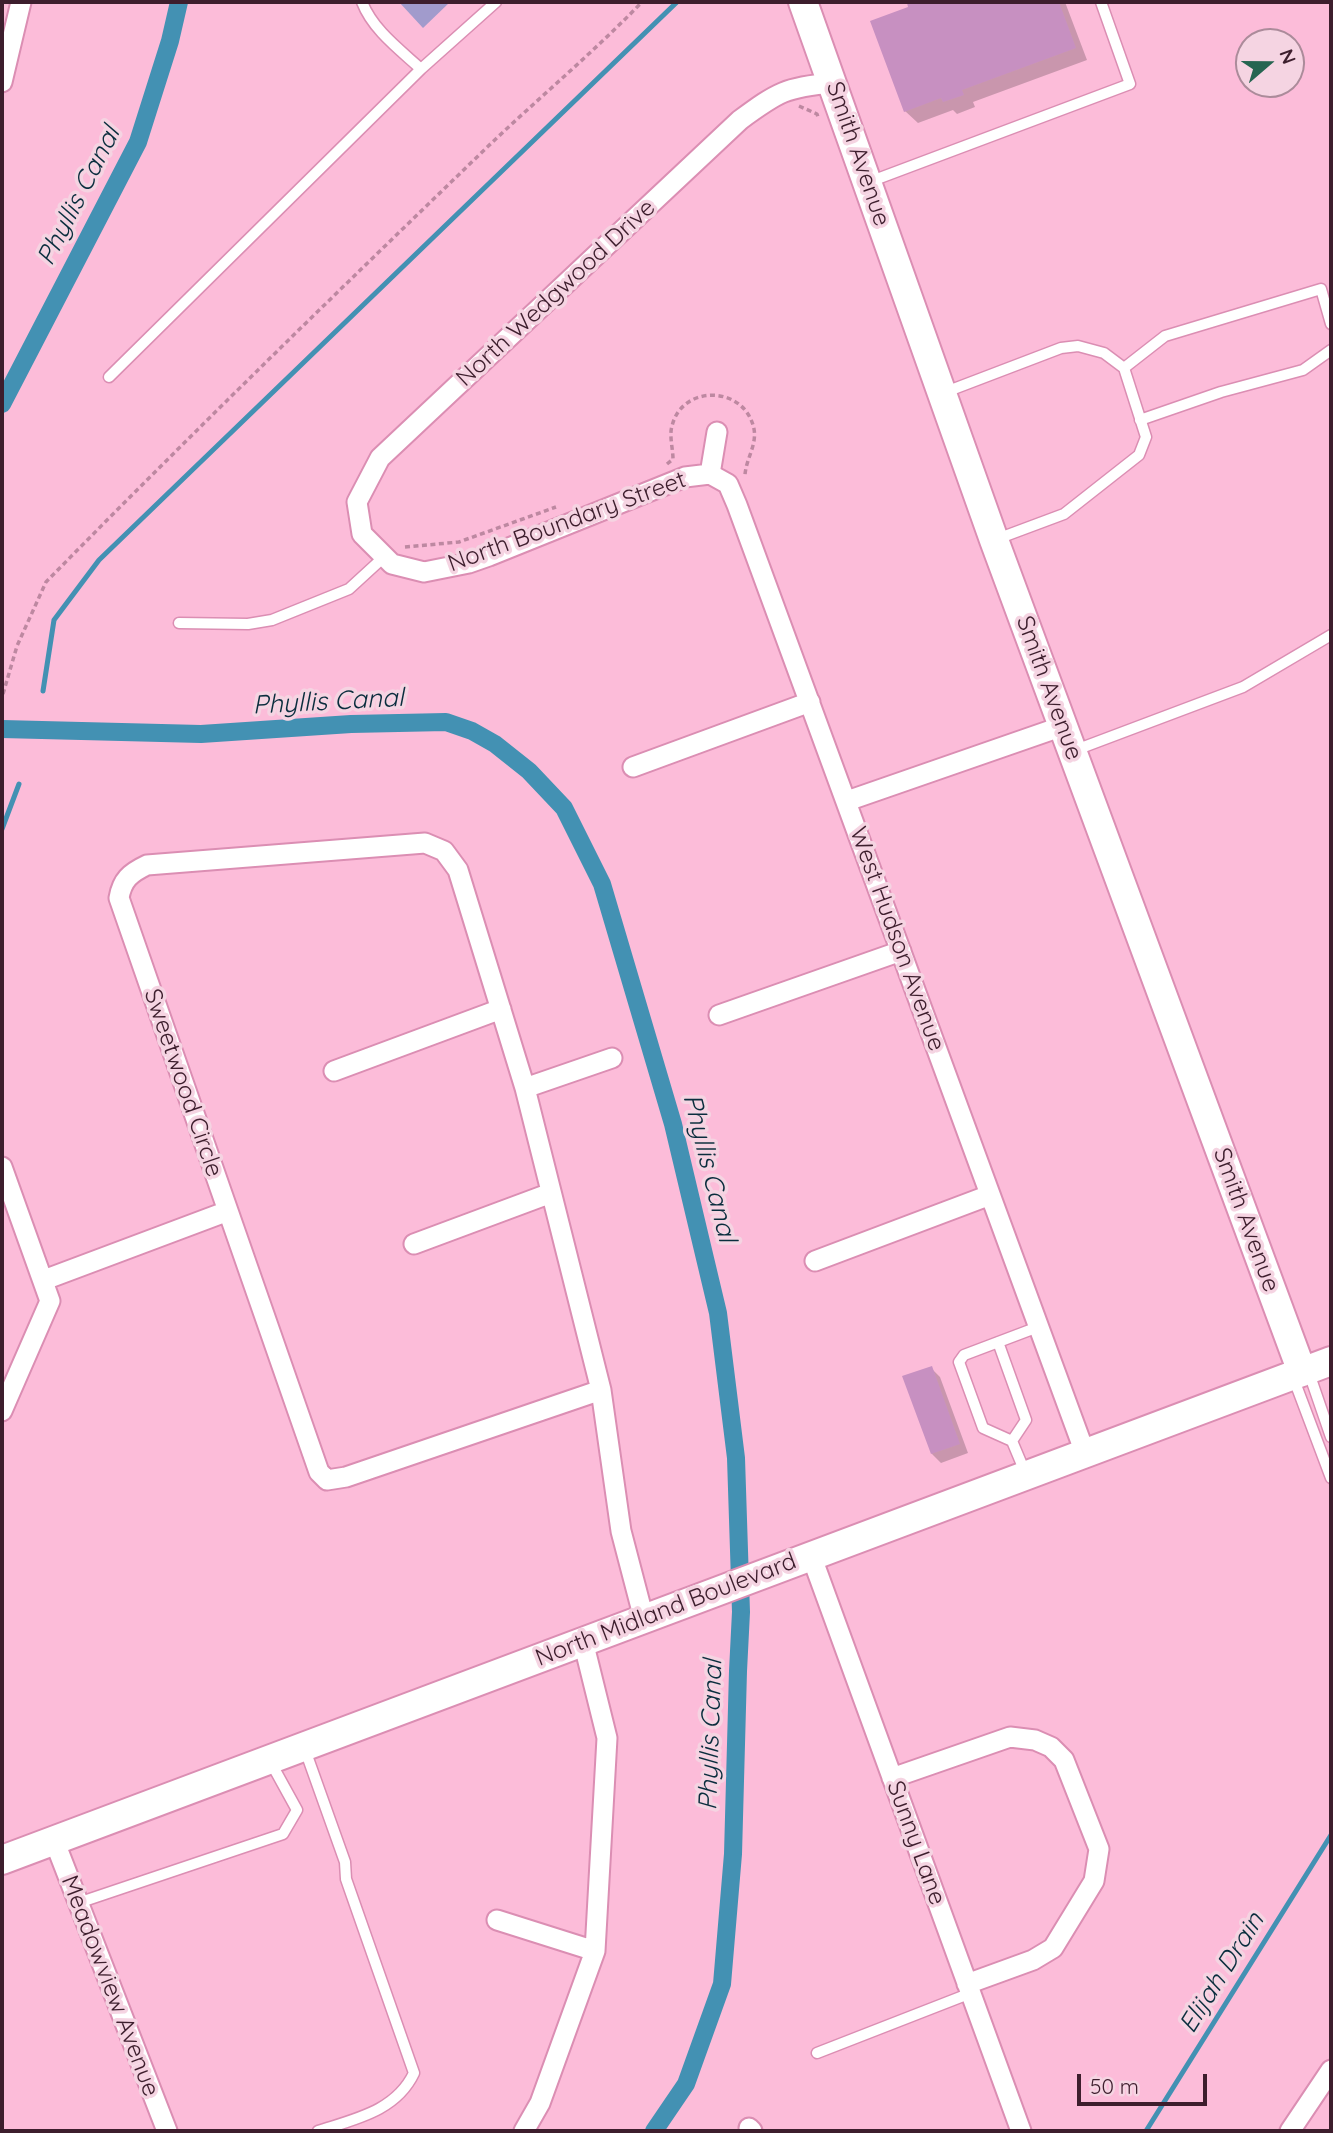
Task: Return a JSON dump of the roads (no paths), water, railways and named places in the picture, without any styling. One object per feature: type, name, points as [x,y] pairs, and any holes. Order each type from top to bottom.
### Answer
[{"type":"street","points":[[2,82],[21,2]]},
{"type":"street","name":"Smith Avenue","points":[[806,4],[994,540],[1308,1369]]},
{"type":"street","name":"North Wedgwood Drive","points":[[393,552],[362,534],[358,520],[358,502],[380,458],[740,120],[772,96],[797,86],[833,83]]},
{"type":"street","points":[[710,474],[717,432]]},
{"type":"street","name":"North Boundary Street","points":[[393,552],[392,564],[424,572],[469,563],[685,477],[710,474]]},
{"type":"street","name":"West Hudson Avenue","points":[[710,474],[728,484],[1085,1453]]},
{"type":"street","points":[[632,767],[810,702]]},
{"type":"street","points":[[847,801],[1068,739]]},
{"type":"street","name":"Sweetwood Circle","points":[[601,1390],[346,1477],[327,1480],[319,1472],[118,898],[121,883],[133,871],[147,865],[425,843],[444,851],[458,870],[525,1088],[601,1390],[621,1531],[644,1619]]},
{"type":"street","points":[[719,1015],[901,951]]},
{"type":"street","points":[[334,1071],[501,1009]]},
{"type":"street","points":[[525,1088],[612,1058]]},
{"type":"street","points":[[2,1167],[50,1301],[2,1411]]},
{"type":"street","points":[[414,1244],[551,1193]]},
{"type":"street","points":[[815,1261],[990,1195]]},
{"type":"street","points":[[44,1279],[228,1211]]},
{"type":"street","name":"North Midland Boulevard","points":[[2,1860],[1308,1369]]},
{"type":"street","name":"Sunny Lane","points":[[811,1555],[969,1989],[1017,2130]]},
{"type":"street","points":[[524,2131],[540,2103],[594,1951],[607,1738],[583,1641]]},
{"type":"street","points":[[892,1779],[1010,1737],[1035,1740],[1051,1747],[1064,1760],[1099,1849],[1094,1881],[1053,1948],[969,1989]]},
{"type":"street","name":"Meadowview Avenue","points":[[54,1840],[167,2131]]},
{"type":"street","points":[[497,1920],[594,1951]]},
{"type":"street","points":[[1290,2131],[1331,2070]]},
{"type":"lane","points":[[362,2],[367,14],[382,33],[421,69]]},
{"type":"lane","points":[[109,377],[421,69],[496,2]]},
{"type":"lane","points":[[868,182],[1130,85],[1101,2]]},
{"type":"lane","points":[[1124,368],[1165,336],[1321,289],[1331,324]]},
{"type":"lane","points":[[943,393],[1060,348],[1078,346],[1104,353],[1124,368],[1146,437],[1139,455],[1065,514],[994,540]]},
{"type":"lane","points":[[1140,419],[1222,392],[1303,370],[1331,350]]},
{"type":"lane","points":[[179,623],[248,624],[272,620],[349,589],[393,552]]},
{"type":"lane","points":[[1068,739],[1243,687],[1331,635]]},
{"type":"lane","points":[[1026,1475],[1012,1441],[983,1428],[959,1362],[964,1355],[1038,1326]]},
{"type":"lane","points":[[998,1342],[1026,1420],[1012,1441]]},
{"type":"lane","points":[[1308,1369],[1331,1478]]},
{"type":"lane","name":"Smith Avenue","points":[[1308,1369],[1331,1437]]},
{"type":"lane","points":[[304,1746],[345,1862],[346,1879],[414,2073],[407,2088],[384,2108],[318,2131]]},
{"type":"lane","points":[[78,1903],[284,1834],[297,1810],[269,1759]]},
{"type":"lane","points":[[817,2053],[969,1989]]},
{"type":"waterway","name":"Phyllis Canal","points":[[2,404],[138,142],[170,41],[179,2]]},
{"type":"waterway","points":[[43,691],[54,620],[99,560],[677,2]]},
{"type":"waterway","name":"Phyllis Canal","points":[[2,729],[201,734],[351,724],[446,722],[472,731],[495,744],[529,771],[564,808],[602,884],[673,1124],[718,1313],[736,1458],[741,1612],[733,1854],[722,1984],[686,2084],[654,2131]]},
{"type":"waterway","points":[[2,829],[19,784]]},
{"type":"waterway","name":"Elijah Drain","points":[[1146,2131],[1331,1835]]}]
